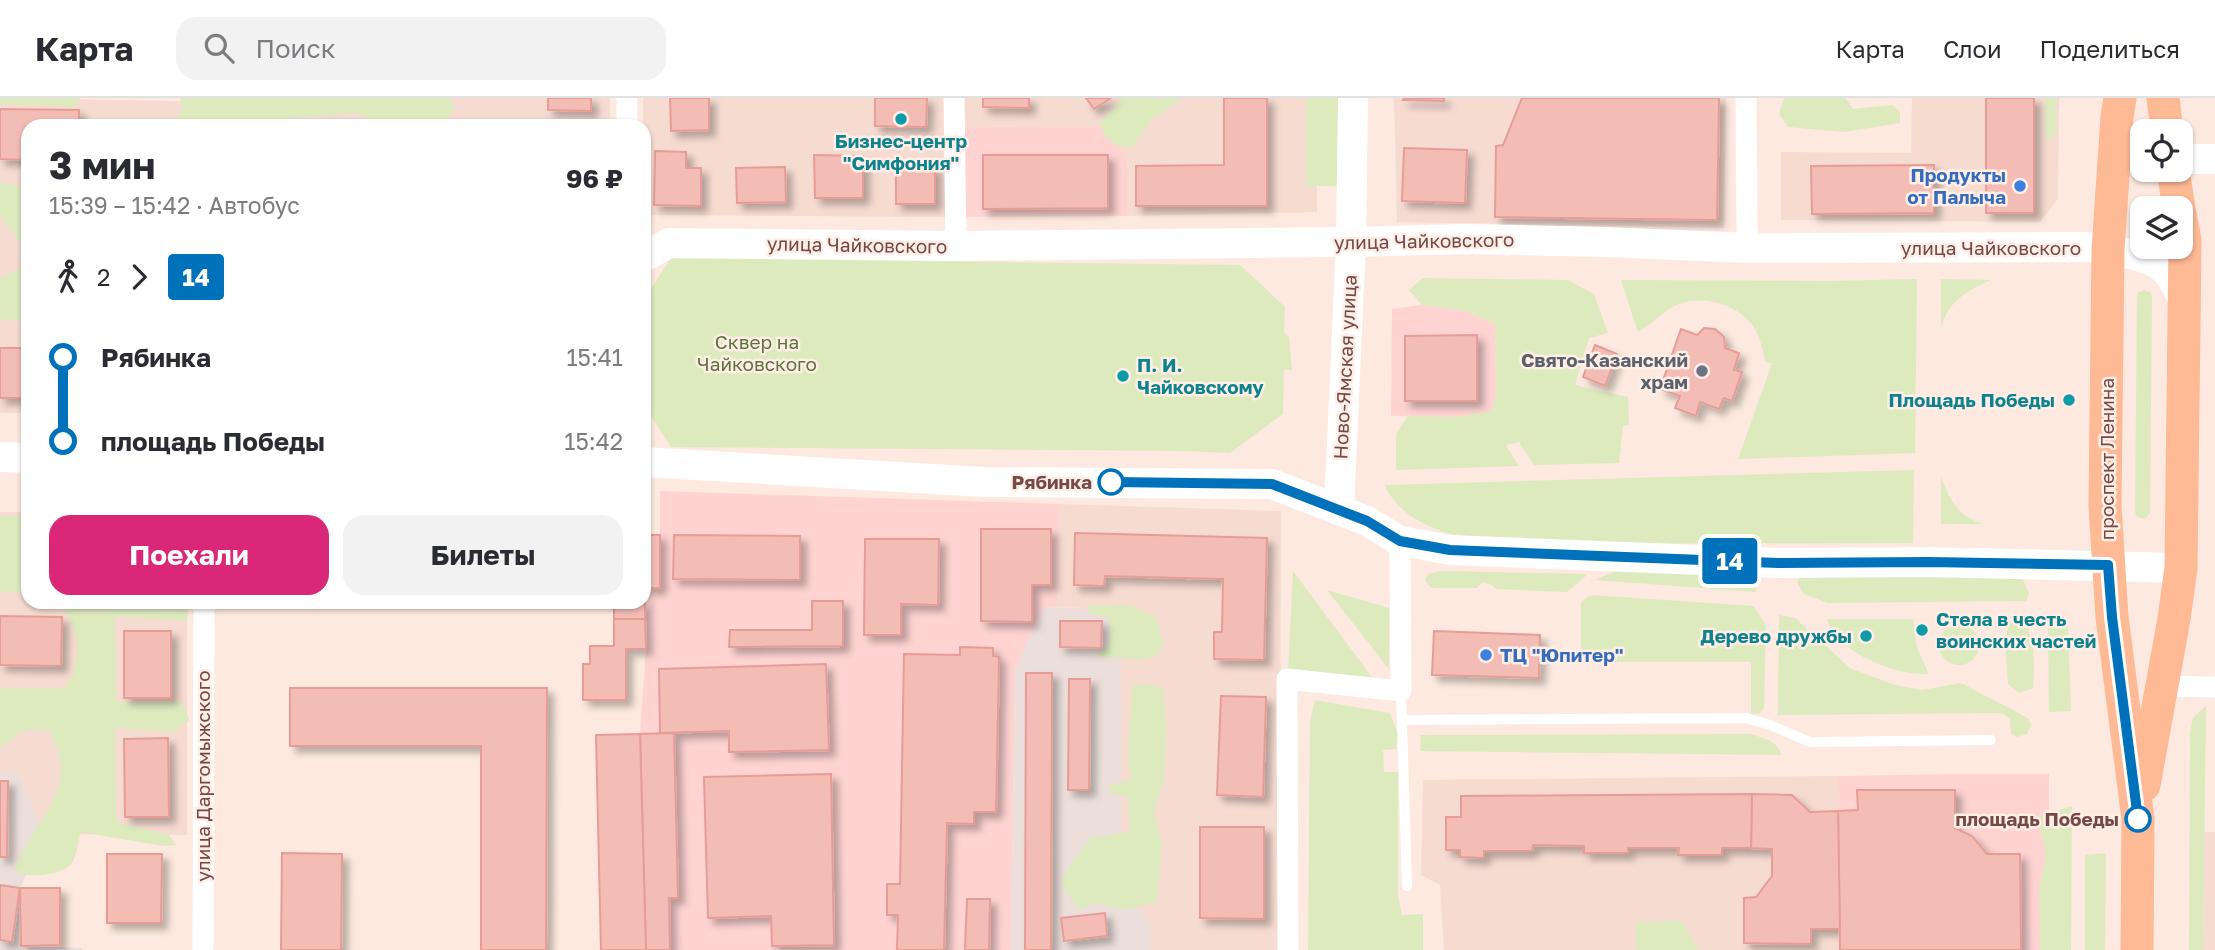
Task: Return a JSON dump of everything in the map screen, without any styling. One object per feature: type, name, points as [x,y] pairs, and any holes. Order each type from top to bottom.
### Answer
[{"type":"main road","name":"Ново-Ямская улица","points":[[1339,510],[1351,242],[1353,98]]},
{"type":"main road","name":"проспект Ленина","points":[[2120,98],[2128,150],[2108,250],[2105,505],[2112,617],[2138,819],[2137,950]]},
{"type":"main road","points":[[2163,98],[2166,119]]},
{"type":"main road","points":[[2193,159],[2215,159]]},
{"type":"main road","name":"улица Чайковского","points":[[651,253],[669,243],[956,246],[1465,239],[1749,248],[2088,247],[2154,262],[2167,271],[2185,303]]},
{"type":"main road","name":"проспект Ленина","points":[[2138,819],[2174,619],[2180,568],[2185,259]]},
{"type":"main road","points":[[651,450],[669,459],[689,463]]},
{"type":"main road","points":[[0,457],[21,458]]},
{"type":"main road","points":[[651,462],[984,482],[1272,484],[1367,521],[1400,541],[1450,550],[1778,563],[1928,562],[2180,568]]},
{"type":"street","points":[[627,98],[627,119]]},
{"type":"street","points":[[954,98],[956,246]]},
{"type":"street","points":[[1746,98],[1746,227],[1749,248]]},
{"type":"street","points":[[1288,950],[1287,679],[1401,691],[1400,541]]},
{"type":"street","name":"улица Даргомыжского","points":[[203,950],[204,609]]},
{"type":"street","points":[[2161,686],[2215,687]]},
{"type":"lane","points":[[1401,691],[1407,886]]},
{"type":"lane","points":[[1403,720],[1746,718],[1810,742],[1991,740]]},
{"type":"shaded area","points":[[0,98],[345,104],[346,98],[610,98],[610,119],[21,119],[21,413],[0,413]]},
{"type":"shaded area","points":[[643,98],[1317,98],[1317,212],[1127,216],[1127,126],[944,127],[944,217],[651,215],[651,119],[643,119]]},
{"type":"shaded area","points":[[1394,98],[1726,98],[1724,228],[1397,222]]},
{"type":"shaded area","points":[[1912,98],[2059,98],[2058,199],[2040,222],[1781,220],[1781,152],[1911,153]]},
{"type":"shaded area","points":[[1127,126],[1127,216],[944,217],[944,127]]},
{"type":"shaded area","points":[[1422,305],[1466,311],[1495,324],[1496,394],[1492,411],[1456,417],[1391,416],[1392,309]]},
{"type":"shaded area","points":[[660,491],[1060,504],[1057,607],[1044,608],[1015,669],[1011,950],[646,950],[640,734],[646,649],[645,609],[651,609],[651,589],[660,588]]},
{"type":"shaded area","points":[[1060,504],[1281,511],[1280,950],[1150,950],[1150,921],[1121,896],[1120,609],[1057,607]]},
{"type":"shaded area","points":[[0,512],[21,512],[21,609],[187,609],[187,835],[43,834],[18,772],[0,773]]},
{"type":"shaded area","points":[[1044,607],[1121,609],[1121,896],[1150,921],[1150,950],[1011,950],[1015,669]]},
{"type":"shaded area","points":[[18,772],[43,834],[20,888],[21,945],[82,950],[0,950],[0,773]]},
{"type":"shaded area","points":[[2049,774],[2049,950],[1840,950],[1838,776]]},
{"type":"shaded area","points":[[1838,776],[1840,950],[1444,950],[1440,885],[1421,875],[1423,780]]},
{"type":"shaded area","points":[[2204,832],[2215,832],[2215,950],[2203,950]]},
{"type":"green space","points":[[0,98],[80,98],[75,107],[0,104]]},
{"type":"green space","points":[[180,98],[451,98],[454,110],[444,119],[370,119],[357,113],[283,119],[176,119],[183,110]]},
{"type":"green space","points":[[1120,98],[1182,98],[1151,120],[1133,147],[1118,147],[1105,136],[1100,122]]},
{"type":"green space","points":[[1306,98],[1348,98],[1348,186],[1306,186]]},
{"type":"green space","points":[[1784,98],[1845,98],[1853,109],[1893,105],[1900,112],[1900,123],[1844,132],[1788,127],[1779,114]]},
{"type":"green space","points":[[2045,98],[2056,98],[2056,135],[2046,140]]},
{"type":"green space","points":[[0,183],[21,187],[21,243],[0,214]]},
{"type":"green space","name":"Сквер на Чайковского","points":[[671,258],[1240,265],[1285,307],[1284,332],[1289,337],[1292,370],[1284,370],[1283,414],[1230,453],[671,447],[651,416],[651,289]]},
{"type":"green space","points":[[21,268],[21,319],[0,320],[0,278]]},
{"type":"green space","points":[[1423,278],[1568,280],[1594,294],[1608,333],[1589,338],[1575,385],[1628,397],[1629,425],[1623,426],[1619,463],[1534,465],[1519,442],[1506,445],[1519,466],[1396,470],[1396,434],[1408,416],[1456,417],[1492,411],[1496,394],[1495,324],[1466,311],[1422,305],[1409,290]]},
{"type":"green space","points":[[1917,279],[1915,453],[1738,459],[1772,363],[1765,362],[1758,334],[1753,326],[1738,312],[1719,303],[1689,301],[1673,307],[1638,332],[1621,280],[1832,281]]},
{"type":"green space","points":[[1941,279],[1991,280],[1973,288],[1959,299],[1948,312],[1941,329]]},
{"type":"green space","points":[[2144,290],[2151,293],[2152,298],[2150,513],[2145,519],[2137,517],[2135,512],[2137,297],[2138,293]]},
{"type":"green space","points":[[1914,470],[1913,543],[1516,544],[1461,536],[1427,525],[1411,516],[1386,489],[1386,485]]},
{"type":"green space","points":[[1941,477],[1956,507],[1967,517],[1984,524],[1941,524]]},
{"type":"green space","points":[[0,516],[21,516],[21,592],[0,591]]},
{"type":"green space","points":[[1620,569],[1756,572],[1756,592],[1595,580]]},
{"type":"green space","points":[[1293,571],[1377,684],[1288,671]]},
{"type":"green space","points":[[1441,571],[1588,574],[1567,592],[1496,589],[1483,582],[1477,588],[1431,588],[1425,580],[1428,574]]},
{"type":"green space","points":[[1803,574],[2022,578],[2029,593],[2026,601],[1828,603],[1804,594],[1797,582]]},
{"type":"green space","points":[[1327,590],[1389,608],[1389,669]]},
{"type":"green space","points":[[1590,595],[1754,606],[1766,626],[1764,707],[1760,713],[1751,714],[1751,662],[1581,662],[1581,602]]},
{"type":"green space","points":[[1130,605],[1157,618],[1163,644],[1158,655],[1144,660],[1097,656],[1109,644],[1110,618],[1090,614],[1086,606]]},
{"type":"green space","points":[[64,609],[188,609],[187,621],[115,616],[116,702],[182,702],[189,720],[174,732],[115,728],[116,822],[169,835],[176,845],[163,846],[81,832],[75,857],[67,868],[52,873],[26,875],[14,870],[52,802],[61,769],[58,750],[48,729],[22,731],[0,748],[0,688],[65,688],[77,656],[71,624]]},
{"type":"green space","points":[[1779,615],[1795,618],[1850,668],[1895,685],[1922,690],[1961,683],[2028,718],[2031,725],[2027,734],[2017,737],[2011,733],[2010,719],[2002,713],[1778,715]]},
{"type":"green space","points":[[2048,617],[2068,626],[2071,711],[2049,712]]},
{"type":"green space","points":[[2025,618],[2033,653],[2034,679],[2033,688],[2019,693],[2008,684],[2005,640],[2009,623]]},
{"type":"green space","points":[[1827,619],[1913,619],[1917,648],[1929,674],[1904,672],[1865,658],[1834,634]]},
{"type":"green space","points":[[1959,625],[1967,626],[1973,631],[1978,637],[1978,653],[1973,659],[1967,664],[1959,665],[1951,664],[1945,659],[1940,653],[1939,645],[1940,637],[1945,631],[1951,626]]},
{"type":"green space","points":[[1146,683],[1163,689],[1166,726],[1164,779],[1154,810],[1162,845],[1157,902],[1125,910],[1096,903],[1079,910],[1062,885],[1064,874],[1090,838],[1130,832],[1128,797],[1111,793],[1107,787],[1131,779],[1128,756],[1132,687]]},
{"type":"green space","points":[[1315,700],[1390,713],[1398,734],[1396,749],[1383,750],[1384,772],[1398,772],[1398,896],[1402,915],[1423,914],[1423,950],[1308,950],[1310,721]]},
{"type":"green space","points":[[2206,706],[2203,950],[2189,950],[2190,732],[2193,718]]},
{"type":"green space","points":[[1751,734],[1774,743],[1781,755],[1420,751],[1421,735]]},
{"type":"green space","points":[[2072,806],[2071,950],[2040,950],[2039,889],[2046,854],[2037,816]]},
{"type":"green space","points":[[2106,853],[2105,950],[2085,950],[2085,855]]},
{"type":"green space","points":[[1682,921],[1698,950],[1637,950],[1635,922]]},
{"type":"building","points":[[548,98],[591,98],[591,111],[548,110]]},
{"type":"building","points":[[670,98],[709,98],[709,130],[671,131]]},
{"type":"building","name":"Бизнес-центр \"Симфония\"","points":[[875,98],[927,98],[926,127],[875,126]]},
{"type":"building","points":[[983,98],[1029,98],[1029,108],[983,107]]},
{"type":"building","points":[[1086,98],[1111,98],[1094,109]]},
{"type":"building","points":[[1224,98],[1267,98],[1267,206],[1136,206],[1136,166],[1224,165]]},
{"type":"building","points":[[1444,98],[1444,101],[1403,100]]},
{"type":"building","points":[[1522,98],[1719,98],[1717,220],[1495,217],[1496,146],[1503,145]]},
{"type":"building","points":[[1986,98],[2034,98],[2034,213],[1986,213]]},
{"type":"building","points":[[0,109],[79,110],[79,119],[21,119],[21,160],[0,159]]},
{"type":"building","points":[[1404,148],[1467,150],[1465,203],[1402,201]]},
{"type":"building","points":[[655,151],[686,152],[686,168],[701,168],[701,206],[654,205]]},
{"type":"building","points":[[814,155],[863,156],[863,198],[815,198]]},
{"type":"building","points":[[983,155],[1108,155],[1108,208],[983,209]]},
{"type":"building","points":[[1934,165],[1934,213],[1812,214],[1811,166]]},
{"type":"building","points":[[935,166],[935,204],[896,204],[896,167]]},
{"type":"building","points":[[785,167],[786,202],[737,203],[736,168]]},
{"type":"building","name":"Свято-Казанский храм","points":[[1704,328],[1715,329],[1724,337],[1725,348],[1739,353],[1734,370],[1742,372],[1732,401],[1724,398],[1719,409],[1700,402],[1696,416],[1675,408],[1680,396],[1660,389],[1681,329],[1697,335]]},
{"type":"building","points":[[1477,335],[1477,401],[1405,401],[1405,336]]},
{"type":"building","points":[[1595,345],[1617,354],[1605,386],[1583,377]]},
{"type":"building","points":[[0,348],[21,348],[21,398],[0,398]]},
{"type":"building","points":[[981,529],[1051,529],[1051,585],[1032,585],[1032,622],[981,621]]},
{"type":"building","points":[[1075,533],[1267,538],[1264,660],[1214,659],[1214,632],[1222,632],[1223,579],[1105,576],[1104,586],[1074,585]]},
{"type":"building","points":[[651,535],[660,535],[660,588],[651,588]]},
{"type":"building","points":[[674,535],[800,536],[800,580],[673,579]]},
{"type":"building","points":[[865,539],[939,539],[938,605],[901,604],[901,635],[864,635]]},
{"type":"building","points":[[812,601],[843,601],[843,646],[729,647],[730,630],[812,630]]},
{"type":"building","points":[[614,609],[645,609],[645,619],[614,619]]},
{"type":"building","points":[[0,616],[62,617],[61,666],[0,665]]},
{"type":"building","points":[[614,619],[645,619],[646,649],[626,649],[626,700],[583,700],[583,664],[590,664],[590,646],[614,646]]},
{"type":"building","points":[[1060,621],[1102,621],[1101,648],[1060,647]]},
{"type":"building","points":[[124,631],[171,631],[171,698],[124,698]]},
{"type":"building","name":"ТЦ \"Юпитер\"","points":[[1434,631],[1540,635],[1539,678],[1432,675]]},
{"type":"building","points":[[960,647],[993,648],[993,656],[999,657],[996,812],[974,812],[974,824],[947,823],[944,950],[897,950],[898,915],[887,915],[887,884],[900,884],[904,654],[960,655]]},
{"type":"building","points":[[826,664],[829,750],[729,752],[729,731],[660,733],[659,669]]},
{"type":"building","points":[[1026,673],[1052,673],[1051,950],[1025,950]]},
{"type":"building","points":[[1069,679],[1090,679],[1089,790],[1068,790]]},
{"type":"building","points":[[290,688],[547,688],[546,950],[481,950],[481,746],[290,746]]},
{"type":"building","points":[[1221,696],[1266,697],[1263,797],[1217,795]]},
{"type":"building","points":[[674,733],[678,898],[669,898],[670,950],[646,950],[640,734]]},
{"type":"building","points":[[640,734],[646,950],[601,950],[596,735]]},
{"type":"building","points":[[168,738],[169,817],[125,817],[124,739]]},
{"type":"building","points":[[831,774],[834,945],[772,946],[771,916],[708,918],[704,777]]},
{"type":"building","points":[[0,781],[8,781],[7,857],[0,857]]},
{"type":"building","points":[[1857,790],[1955,790],[1955,828],[1972,836],[1987,854],[2020,854],[2021,950],[1840,950],[1838,811],[1858,810]]},
{"type":"building","points":[[1752,794],[1792,795],[1810,812],[1838,811],[1840,929],[1811,929],[1811,944],[1744,943],[1744,898],[1756,897],[1772,876],[1772,849],[1751,848]]},
{"type":"building","points":[[1752,794],[1751,848],[1722,848],[1722,855],[1678,855],[1679,848],[1628,848],[1628,853],[1584,853],[1584,846],[1533,845],[1532,851],[1484,851],[1484,858],[1460,857],[1460,850],[1446,850],[1446,817],[1461,817],[1461,796]]},
{"type":"building","points":[[1200,827],[1264,827],[1264,919],[1200,918]]},
{"type":"building","points":[[282,853],[342,854],[341,950],[281,950]]},
{"type":"building","points":[[107,854],[162,854],[161,923],[107,923]]},
{"type":"building","points":[[0,885],[20,888],[12,942],[0,940]]},
{"type":"building","points":[[20,888],[60,888],[60,945],[21,946]]},
{"type":"building","points":[[967,899],[990,899],[989,950],[965,950]]},
{"type":"building","points":[[1105,913],[1107,936],[1064,941],[1061,918]]},
{"type":"bus line","name":"14","points":[[1111,482],[1272,484],[1367,521],[1400,541],[1450,550],[1778,563],[2108,565],[2112,617],[2138,819]]},
{"type":"place","name":"Бизнес-центр \"Симфония\"","points":[[901,119]]},
{"type":"place","name":"Продукты от Палыча","points":[[2020,186]]},
{"type":"place","name":"Свято-Казанский храм","points":[[1702,371]]},
{"type":"place","name":"П. И. Чайковскому","points":[[1123,376]]},
{"type":"place","name":"Площадь Победы","points":[[2069,400]]},
{"type":"place","name":"Рябинка","points":[[1111,482]]},
{"type":"place","name":"Стела в честь воинских частей","points":[[1922,630]]},
{"type":"place","name":"Дерево дружбы","points":[[1866,636]]},
{"type":"place","name":"ТЦ \"Юпитер\"","points":[[1486,655]]},
{"type":"place","name":"площадь Победы","points":[[2138,819]]}]
